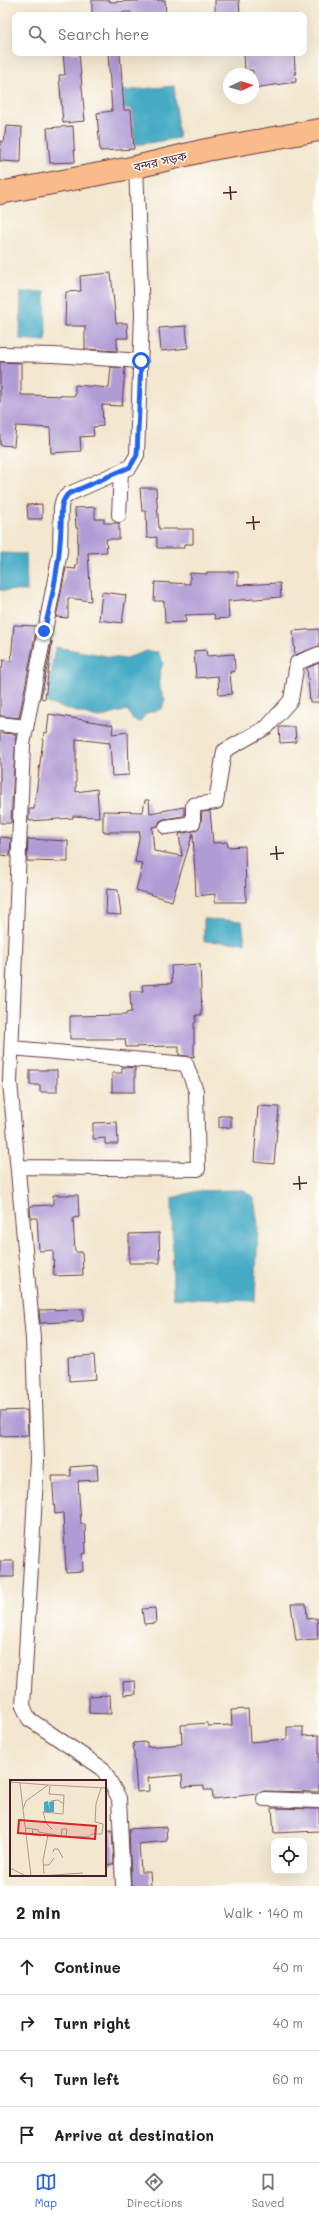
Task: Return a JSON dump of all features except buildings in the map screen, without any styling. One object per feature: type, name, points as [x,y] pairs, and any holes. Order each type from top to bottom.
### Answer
[{"type":"highway","name":"বন্দর সড়ক","points":[[0,193],[136,167],[206,150],[319,130]]},
{"type":"street","points":[[122,1886],[119,1798],[102,1769],[29,1719],[23,1706],[37,1460],[33,1338],[10,1082],[23,744],[58,569],[61,507],[68,494],[130,467],[137,455],[142,314],[136,167]]},
{"type":"street","points":[[0,354],[54,355],[141,361]]},
{"type":"street","points":[[119,515],[121,471]]},
{"type":"street","points":[[166,827],[193,823],[193,805],[216,802],[224,751],[267,727],[291,700],[297,663],[319,654]]},
{"type":"street","points":[[0,724],[26,727]]},
{"type":"street","points":[[12,1048],[186,1064],[196,1091],[198,1169],[18,1167]]},
{"type":"street","points":[[264,1799],[319,1801]]},
{"type":"water","points":[[174,86],[179,138],[135,145],[132,108],[114,110],[113,92]]},
{"type":"water","points":[[21,292],[45,292],[46,341],[20,339]]},
{"type":"water","points":[[0,553],[26,554],[27,591],[0,590]]},
{"type":"water","points":[[55,647],[124,659],[147,651],[158,652],[163,663],[159,682],[162,695],[165,699],[162,709],[147,713],[139,722],[132,719],[128,710],[98,718],[47,703]]},
{"type":"water","points":[[204,919],[242,921],[245,943],[204,941]]},
{"type":"water","points":[[244,1190],[254,1198],[258,1226],[255,1301],[173,1298],[172,1198],[197,1191]]},
{"type":"route","points":[[44,631],[53,593],[60,551],[62,523],[61,507],[64,499],[68,494],[130,467],[134,463],[137,455],[141,361]]}]
